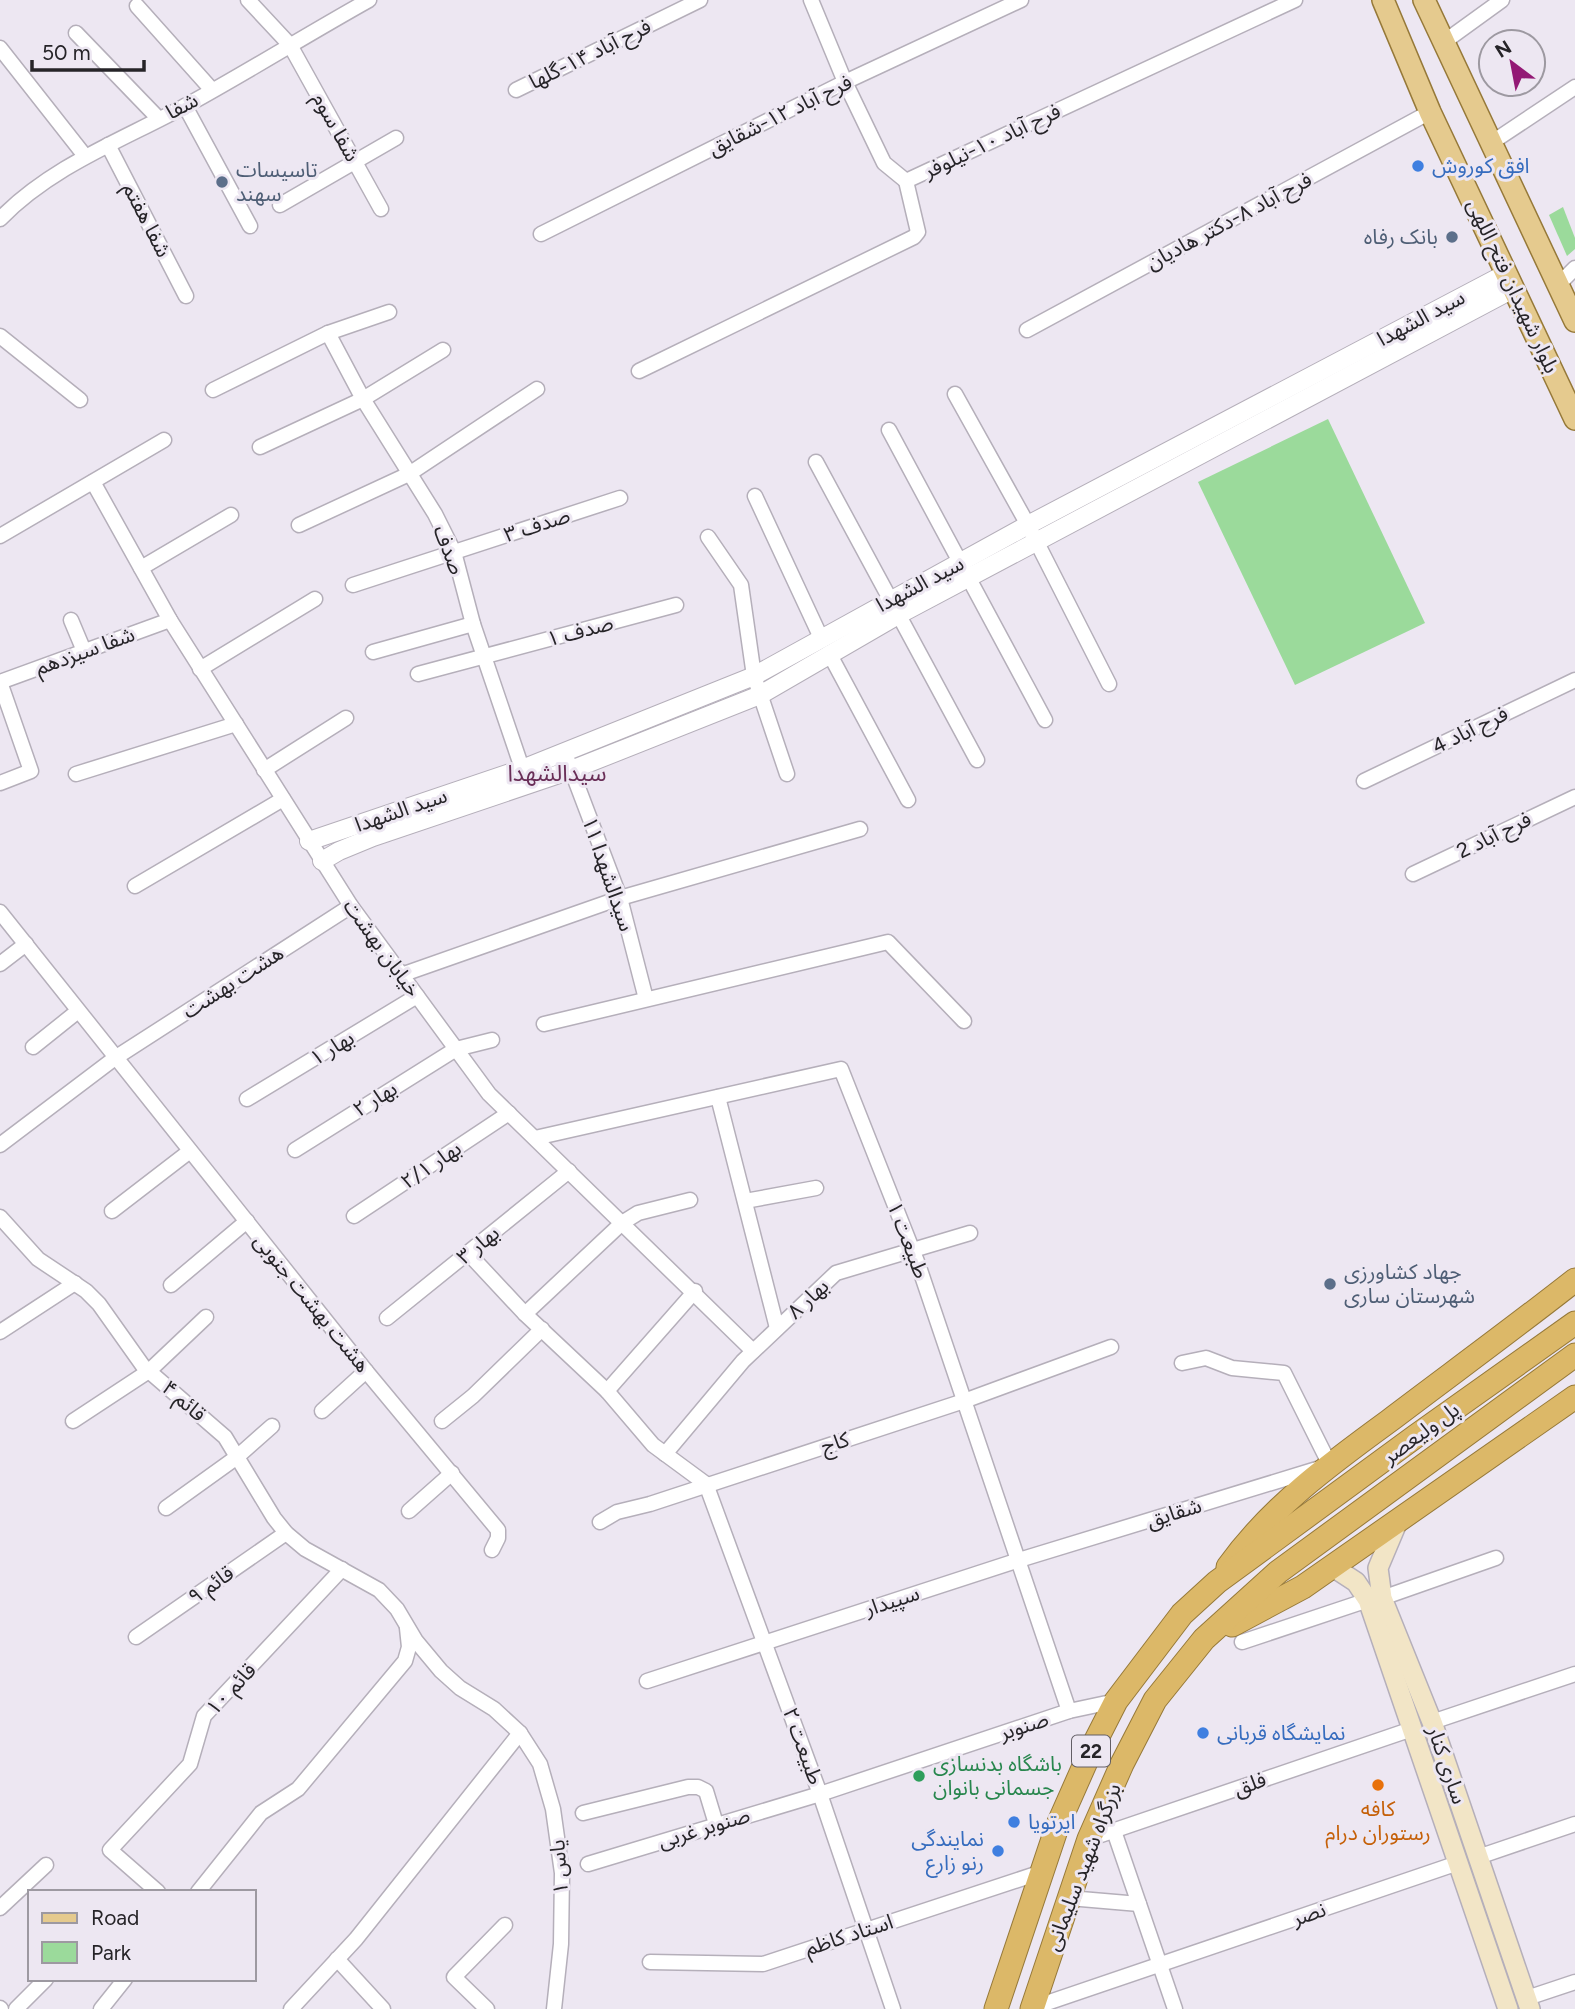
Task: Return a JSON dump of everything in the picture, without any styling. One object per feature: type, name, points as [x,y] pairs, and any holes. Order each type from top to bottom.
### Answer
[{"type":"highway","points":[[1217,1582],[1245,1542],[1330,1465],[1575,1280]]},
{"type":"highway","name":"پل ولیعصر","points":[[1268,1545],[1575,1323]]},
{"type":"highway","name":"پل ولیعصر","points":[[1278,1572],[1575,1355]]},
{"type":"highway","points":[[1204,1639],[1303,1587],[1334,1567],[1575,1396]]},
{"type":"highway","name":"بزرگراه شهید سلیمانی","points":[[994,2008],[1057,1827],[1116,1700],[1182,1614],[1217,1582],[1268,1545]]},
{"type":"highway","name":"بزرگراه شهید سلیمانی","points":[[1032,2008],[1089,1839],[1122,1764],[1155,1700],[1204,1639],[1278,1572]]},
{"type":"main road","name":"بلوار شهیدان فتح اللهی","points":[[1383,0],[1430,112],[1575,419]]},
{"type":"main road","name":"بلوار شهیدان فتح اللهی","points":[[1424,0],[1575,321]]},
{"type":"main road","name":"ساری کنار","points":[[1397,1523],[1378,1568],[1375,1599],[1412,1729],[1458,1863],[1503,2008]]},
{"type":"main road","name":"ساری کنار","points":[[1334,1567],[1375,1599],[1432,1722],[1528,2004]]},
{"type":"main road","points":[[1412,1729],[1432,1722]]},
{"type":"main road","points":[[1458,1863],[1478,1857]]},
{"type":"main road","points":[[1503,2008],[1528,2004]]},
{"type":"street","name":"شفا سوم","points":[[248,0],[290,45],[381,209]]},
{"type":"street","name":"شفا","points":[[0,219],[13,205],[52,176],[85,156],[185,106],[369,0]]},
{"type":"street","name":"فرح آباد ۱۴-گلها","points":[[516,90],[700,0]]},
{"type":"street","points":[[811,0],[845,82],[884,163],[906,181]]},
{"type":"street","name":"فرح آباد ۱۲-شقایق","points":[[541,234],[845,82],[1021,0]]},
{"type":"street","name":"فرح آباد ۱۰-نیلوفر","points":[[639,371],[914,237],[918,232],[906,181],[1295,0]]},
{"type":"street","points":[[1444,42],[1502,0]]},
{"type":"street","points":[[137,6],[212,90]]},
{"type":"street","points":[[76,33],[159,119]]},
{"type":"street","points":[[0,48],[85,156]]},
{"type":"street","points":[[1491,143],[1575,87]]},
{"type":"street","points":[[185,106],[250,226]]},
{"type":"street","name":"فرح آباد ۸-دکتر هادیان","points":[[1027,330],[1430,112]]},
{"type":"street","points":[[280,205],[396,138]]},
{"type":"street","name":"شفا هفتم","points":[[108,145],[186,296]]},
{"type":"street","points":[[1558,285],[1575,268]]},
{"type":"street","name":"سید الشهدا","points":[[309,841],[525,777],[571,770],[760,695],[826,647],[893,608],[965,570],[1036,542],[1121,498],[1510,281]]},
{"type":"street","name":"سید الشهدا","points":[[965,570],[1028,525],[1478,298]]},
{"type":"street","points":[[213,390],[328,333],[389,312]]},
{"type":"street","name":"صدف","points":[[328,333],[363,399],[435,514],[454,552],[472,624],[525,777]]},
{"type":"street","points":[[0,336],[80,400]]},
{"type":"street","points":[[260,447],[363,399],[443,349]]},
{"type":"street","points":[[299,525],[409,474],[537,389]]},
{"type":"street","points":[[955,394],[1028,525],[1109,684]]},
{"type":"street","points":[[889,430],[1045,720]]},
{"type":"street","points":[[0,536],[164,440]]},
{"type":"street","points":[[816,462],[977,760]]},
{"type":"street","points":[[1111,481],[1121,498]]},
{"type":"street","name":"خیابان بهشت","points":[[93,482],[170,620],[351,906],[489,1094],[753,1351]]},
{"type":"street","points":[[755,496],[826,647],[908,800]]},
{"type":"street","name":"صدف ۳","points":[[353,585],[620,498]]},
{"type":"street","points":[[141,568],[231,515]]},
{"type":"street","points":[[708,537],[741,585],[754,676],[787,774]]},
{"type":"street","points":[[200,669],[315,599]]},
{"type":"street","name":"صدف ۱","points":[[418,674],[677,605]]},
{"type":"street","points":[[71,620],[84,651]]},
{"type":"street","name":"شفا سیزدهم","points":[[0,783],[31,771],[0,682],[170,620]]},
{"type":"street","points":[[373,652],[472,624]]},
{"type":"street","name":"سید الشهدا","points":[[322,861],[339,851],[525,777],[565,751],[826,647]]},
{"type":"street","name":"فرح آباد 4","points":[[1364,780],[1575,680]]},
{"type":"street","points":[[264,770],[346,718]]},
{"type":"street","points":[[76,774],[236,724]]},
{"type":"street","name":"سیدالشهدا ۱۱","points":[[565,751],[620,898],[646,999]]},
{"type":"street","name":"فرح آباد 2","points":[[1413,874],[1575,797]]},
{"type":"street","points":[[135,886],[283,799]]},
{"type":"street","points":[[401,975],[620,898],[860,829]]},
{"type":"street","name":"هشت بهشت","points":[[0,1145],[115,1058],[351,906]]},
{"type":"street","name":"هشت بهشت جنوبی","points":[[0,912],[366,1371],[498,1530],[498,1538],[492,1550]]},
{"type":"street","points":[[544,1024],[888,942],[964,1021]]},
{"type":"street","points":[[0,964],[26,944]]},
{"type":"street","name":"بهار ۱","points":[[247,1099],[417,996]]},
{"type":"street","points":[[33,1047],[78,1012]]},
{"type":"street","name":"بهار ۲","points":[[295,1150],[456,1049],[492,1040]]},
{"type":"street","name":"طبیعت ۱","points":[[535,1138],[841,1069],[912,1250],[1069,1712]]},
{"type":"street","points":[[718,1097],[777,1328]]},
{"type":"street","name":"بهار ۲/۱","points":[[354,1216],[509,1113]]},
{"type":"street","points":[[112,1211],[190,1151]]},
{"type":"street","name":"بهار ۳","points":[[387,1318],[569,1171]]},
{"type":"street","points":[[745,1201],[816,1188]]},
{"type":"street","points":[[525,1314],[622,1223],[638,1213],[690,1200]]},
{"type":"street","name":"قائم ۴","points":[[1,1221],[38,1259],[75,1283],[99,1304],[149,1371],[225,1437],[286,1533],[305,1549],[379,1590],[397,1609],[407,1625]]},
{"type":"street","points":[[171,1284],[247,1221]]},
{"type":"street","name":"بهار ۸","points":[[665,1454],[753,1351],[836,1273],[970,1233]]},
{"type":"street","points":[[468,1253],[525,1314],[607,1391],[653,1445],[706,1484]]},
{"type":"street","points":[[0,1332],[75,1283]]},
{"type":"street","points":[[607,1391],[695,1292]]},
{"type":"street","points":[[73,1421],[149,1371],[206,1317]]},
{"type":"street","points":[[442,1421],[473,1396],[542,1329]]},
{"type":"street","name":"کاج","points":[[600,1522],[617,1512],[650,1504],[964,1401],[1111,1347]]},
{"type":"street","points":[[1182,1363],[1206,1358],[1232,1368],[1284,1373],[1330,1465]]},
{"type":"street","points":[[322,1410],[366,1371]]},
{"type":"street","points":[[166,1508],[237,1457],[272,1426]]},
{"type":"street","name":"شقایق","points":[[1019,1560],[1330,1465]]},
{"type":"street","points":[[409,1510],[452,1473]]},
{"type":"street","name":"طبیعت ۲","points":[[706,1484],[820,1794],[893,2009]]},
{"type":"street","name":"قائم ۹","points":[[136,1637],[286,1533]]},
{"type":"street","points":[[1242,1642],[1496,1558]]},
{"type":"street","name":"سپیدار","points":[[647,1681],[1019,1560]]},
{"type":"street","name":"قائم ۱۰","points":[[141,1887],[110,1850],[190,1764],[204,1716],[342,1569]]},
{"type":"street","points":[[200,1890],[261,1813],[298,1789],[405,1661],[409,1647],[407,1625]]},
{"type":"street","name":"یاس ۱","points":[[407,1625],[416,1641],[441,1671],[460,1688],[494,1709],[520,1733],[540,1764],[553,1809],[562,1873],[561,1944],[554,2009]]},
{"type":"street","points":[[1432,1722],[1575,1674]]},
{"type":"street","name":"صنوبر","points":[[820,1794],[1069,1712],[1116,1700]]},
{"type":"street","name":"فلق","points":[[1089,1839],[1412,1729]]},
{"type":"street","points":[[291,2009],[337,1959],[520,1733]]},
{"type":"street","points":[[583,1813],[688,1787],[698,1787],[706,1791],[716,1824]]},
{"type":"street","name":"صنوبر غربی","points":[[588,1864],[820,1794]]},
{"type":"street","points":[[1478,1857],[1575,1824]]},
{"type":"street","points":[[1114,1831],[1175,2009]]},
{"type":"street","name":"نصر","points":[[1032,2008],[1458,1863]]},
{"type":"street","points":[[0,1909],[46,1864]]},
{"type":"street","name":"استاد کاظم","points":[[650,1962],[763,1964],[1042,1872]]},
{"type":"street","points":[[1069,1898],[1139,1904]]},
{"type":"street","points":[[486,2009],[454,1977],[505,1925]]},
{"type":"street","points":[[337,1959],[383,2009]]},
{"type":"street","points":[[16,2009],[44,1981]]},
{"type":"street","points":[[101,2009],[123,1981]]},
{"type":"street","points":[[1528,2004],[1575,1982]]},
{"type":"green space","points":[[1563,207],[1575,238],[1575,249],[1567,256],[1549,215]]},
{"type":"green space","points":[[1328,419],[1425,623],[1295,685],[1198,482]]},
{"type":"place","name":"افق کوروش","points":[[1418,166]]},
{"type":"place","name":"تاسیسات سهند","points":[[222,182]]},
{"type":"place","name":"بانک رفاه","points":[[1452,237]]},
{"type":"place","name":"جهاد کشاورزی شهرستان ساری","points":[[1330,1284]]},
{"type":"place","name":"نمایشگاه قربانی","points":[[1203,1733]]},
{"type":"place","name":"باشگاه بدنسازی جسمانی بانوان","points":[[919,1776]]},
{"type":"place","name":"کافه رستوران درام","points":[[1378,1785]]},
{"type":"place","name":"ایرتویا","points":[[1014,1822]]},
{"type":"place","name":"نمایندگی رنو زارع","points":[[998,1851]]},
{"type":"district","name":"سیدالشهدا","points":[[557,773]]}]
